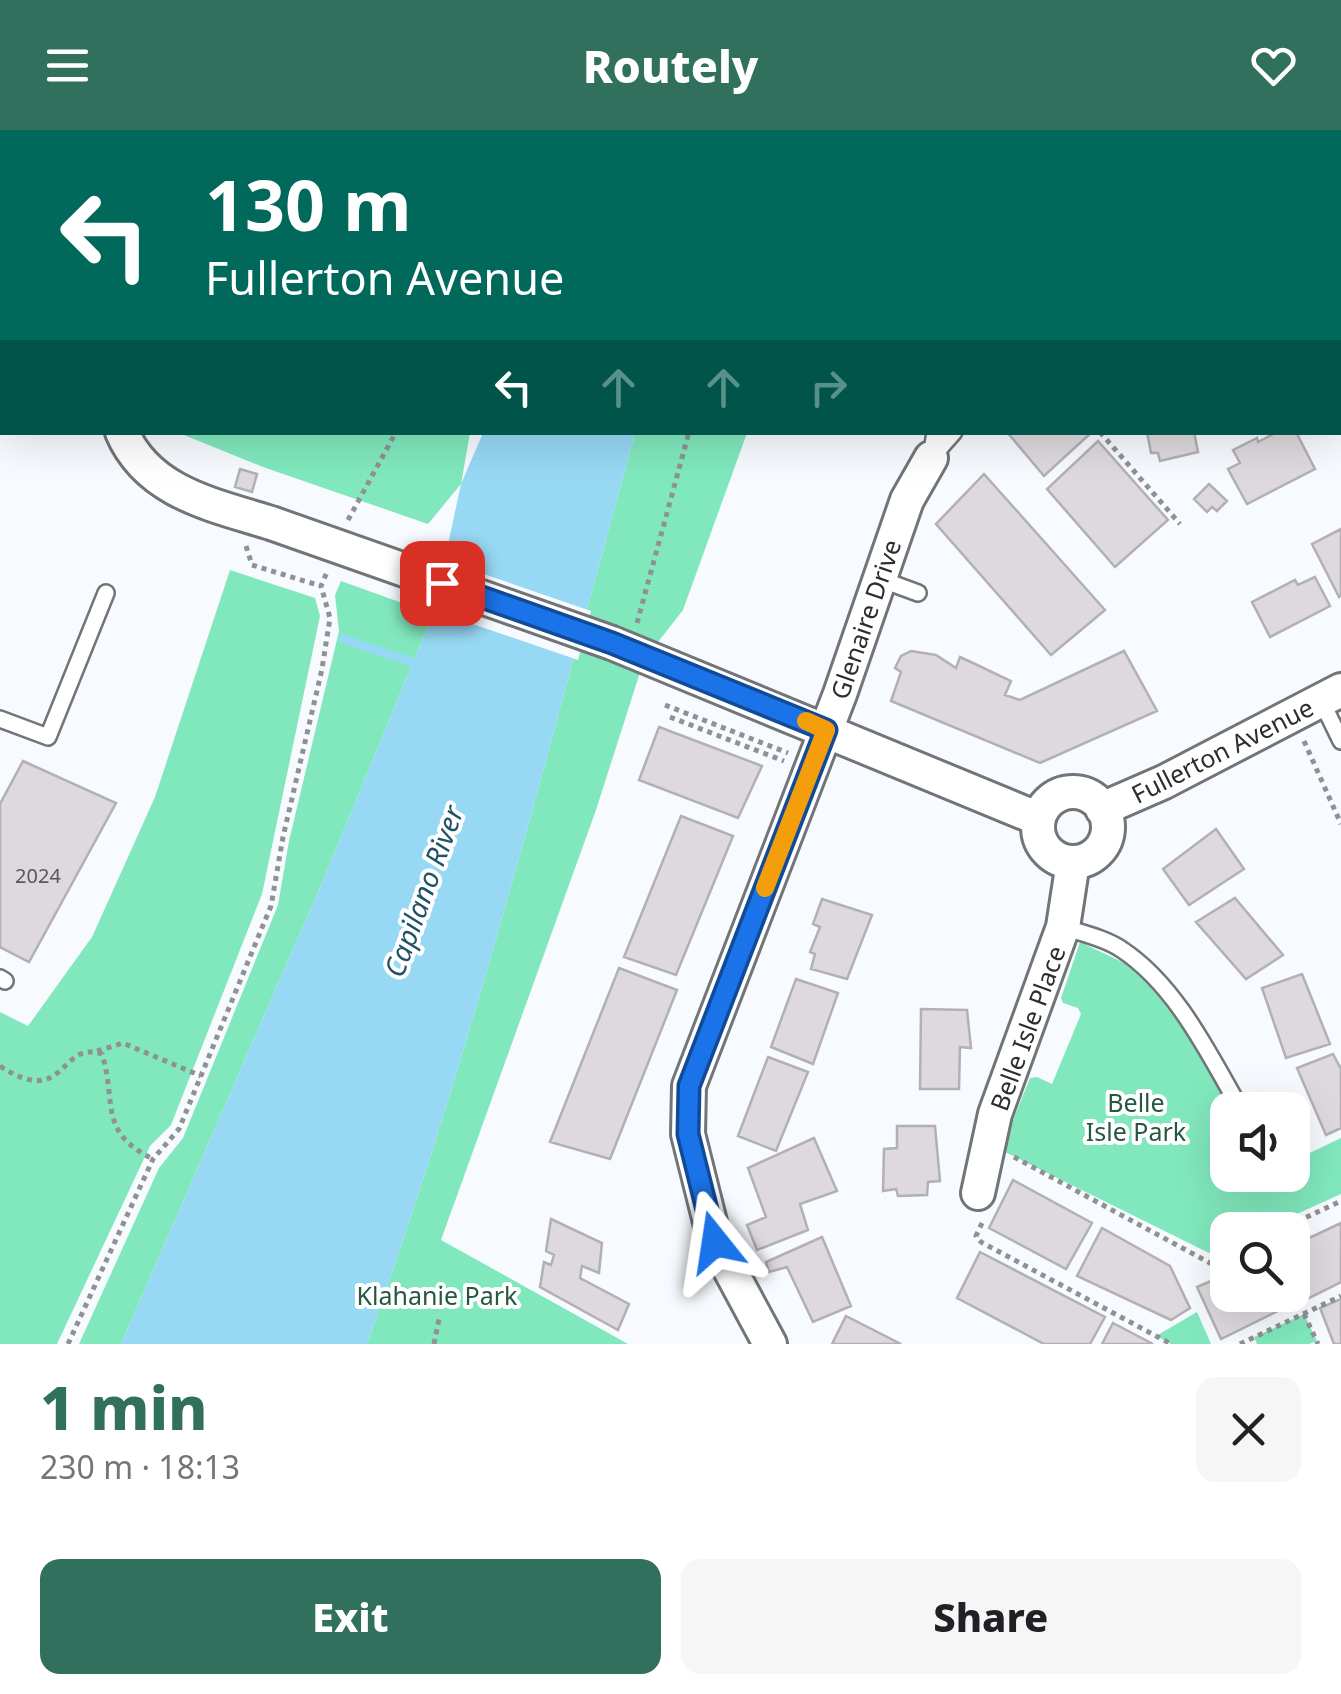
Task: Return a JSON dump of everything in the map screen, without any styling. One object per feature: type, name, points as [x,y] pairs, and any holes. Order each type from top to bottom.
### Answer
[{"type":"street","points":[[124,435],[145,469],[160,481],[257,531],[621,646],[1039,819]]},
{"type":"street","name":"Glenaire Drive","points":[[770,1344],[715,1242],[688,1134],[689,1086],[826,730],[907,500],[933,445]]},
{"type":"street","name":"Fullerton Avenue","points":[[1102,809],[1164,782],[1318,702]]},
{"type":"street","points":[[1062,794],[1085,794],[1102,809],[1108,829],[1106,839],[1093,856],[1073,862],[1053,856],[1040,840],[1039,819],[1044,808],[1062,794]]},
{"type":"street","name":"Belle Isle Place","points":[[980,1187],[996,1114],[1063,927],[1073,862]]},
{"type":"lane","points":[[880,579],[918,592]]},
{"type":"lane","points":[[0,719],[48,737],[106,593]]},
{"type":"lane","points":[[1318,702],[1341,741]]},
{"type":"lane","points":[[1063,927],[1119,947],[1154,977],[1197,1034],[1231,1092]]},
{"type":"path","points":[[347,522],[394,435]]},
{"type":"path","points":[[621,646],[688,435]]},
{"type":"path","points":[[1103,435],[1180,524]]},
{"type":"path","points":[[257,531],[252,565],[321,586]]},
{"type":"path","points":[[68,1344],[152,1159],[178,1130],[272,906],[283,837],[322,669],[330,618],[321,586],[328,570]]},
{"type":"path","points":[[1318,702],[1341,824]]},
{"type":"path","points":[[665,705],[790,754]]},
{"type":"path","points":[[670,717],[787,762]]},
{"type":"path","points":[[0,1066],[26,1082],[41,1083],[72,1060],[123,1043],[202,1076]]},
{"type":"path","points":[[97,1052],[104,1062],[115,1132],[152,1159]]},
{"type":"path","points":[[1010,1155],[1210,1263]]},
{"type":"path","points":[[980,1187],[994,1190],[976,1236],[980,1242],[1171,1344]]},
{"type":"path","points":[[1310,1216],[1341,1201]]},
{"type":"path","points":[[1240,1344],[1341,1296]]},
{"type":"path","points":[[1304,1314],[1318,1344]]},
{"type":"path","points":[[434,1344],[439,1318]]},
{"type":"green space","points":[[184,435],[470,435],[461,484],[428,524]]},
{"type":"green space","name":"Klahanie Park","points":[[634,435],[746,435],[683,610],[644,660],[596,810],[441,1240],[628,1344],[367,1344],[442,1119],[542,777]]},
{"type":"green space","points":[[230,570],[315,598],[320,616],[262,894],[171,1125],[150,1146],[57,1344],[0,1344],[0,1012],[28,1026],[92,937],[155,797]]},
{"type":"green space","points":[[341,581],[433,614],[322,883],[121,1344],[79,1344],[159,1168],[183,1138],[278,905],[289,841],[339,631],[335,595]]},
{"type":"green space","name":"Belle Isle Park","points":[[1080,942],[1154,977],[1229,1092],[1210,1092],[1210,1192],[1310,1192],[1310,1153],[1341,1138],[1341,1194],[1302,1212],[1210,1212],[1209,1253],[1001,1150],[1030,1078],[1052,1084],[1081,1014],[1061,998]]},
{"type":"green space","points":[[1197,1312],[1211,1344],[1171,1344],[1156,1336]]},
{"type":"green space","points":[[1304,1314],[1317,1341],[1257,1344],[1254,1337]]},
{"type":"water","name":"Capilano River","points":[[482,435],[634,435],[477,1005],[367,1344],[121,1344],[322,883],[433,614],[461,484]]},
{"type":"pier","points":[[440,559],[591,611],[578,660],[429,609]]},
{"type":"building","points":[[1010,435],[1089,435],[1044,476]]},
{"type":"building","points":[[1148,435],[1195,435],[1198,452],[1160,461],[1158,453],[1151,453]]},
{"type":"building","points":[[1271,435],[1298,435],[1315,469],[1247,504],[1228,469],[1240,463],[1233,450],[1257,438],[1258,442]]},
{"type":"building","points":[[1098,441],[1168,520],[1115,567],[1047,489]]},
{"type":"building","points":[[240,469],[257,474],[252,492],[235,487]]},
{"type":"building","points":[[984,474],[1105,610],[1051,655],[936,524]]},
{"type":"building","points":[[1209,484],[1227,501],[1217,511],[1212,507],[1207,512],[1194,499]]},
{"type":"building","points":[[1341,529],[1341,595],[1339,597],[1312,544]]},
{"type":"building","points":[[1315,577],[1330,606],[1270,637],[1252,602],[1295,580],[1298,585]]},
{"type":"building","points":[[911,651],[936,655],[956,668],[960,657],[1011,681],[1005,695],[1020,700],[1124,651],[1157,711],[1040,763],[891,701],[901,672],[895,668],[901,656]]},
{"type":"building","points":[[659,727],[762,766],[738,818],[639,780]]},
{"type":"building","points":[[23,761],[116,803],[29,962],[0,947],[0,804]]},
{"type":"building","points":[[681,816],[733,836],[676,975],[624,957]]},
{"type":"building","points":[[1216,829],[1244,869],[1189,905],[1163,869]]},
{"type":"building","points":[[1235,898],[1283,955],[1246,979],[1196,922]]},
{"type":"building","points":[[822,899],[872,915],[847,979],[811,969],[815,954],[810,952],[820,927],[813,924]]},
{"type":"building","points":[[619,968],[677,990],[610,1159],[550,1142]]},
{"type":"building","points":[[1302,974],[1330,1044],[1286,1058],[1262,988]]},
{"type":"building","points":[[796,979],[838,993],[813,1064],[771,1047]]},
{"type":"building","points":[[921,1009],[967,1010],[971,1048],[960,1047],[959,1089],[920,1089]]},
{"type":"building","points":[[1333,1054],[1341,1069],[1341,1128],[1326,1135],[1297,1068]]},
{"type":"building","points":[[768,1057],[808,1072],[776,1151],[738,1136]]},
{"type":"building","points":[[897,1126],[935,1126],[940,1181],[928,1182],[927,1195],[898,1196],[896,1189],[883,1191],[884,1149],[897,1148]]},
{"type":"building","points":[[814,1138],[837,1191],[800,1204],[808,1230],[757,1250],[747,1225],[766,1217],[748,1168]]},
{"type":"building","points":[[1013,1180],[1092,1223],[1066,1269],[989,1228]]},
{"type":"building","points":[[551,1219],[602,1243],[599,1273],[582,1266],[580,1278],[629,1304],[618,1330],[540,1287],[544,1262],[551,1265],[554,1255],[546,1251]]},
{"type":"building","points":[[1341,1223],[1341,1282],[1310,1298],[1310,1238]]},
{"type":"building","points":[[1102,1228],[1170,1266],[1190,1308],[1171,1320],[1077,1276]]},
{"type":"building","points":[[822,1237],[851,1306],[813,1322],[787,1267],[769,1272],[766,1262]]},
{"type":"building","points":[[980,1252],[1105,1317],[1090,1344],[1044,1344],[957,1298]]},
{"type":"building","points":[[1210,1282],[1210,1312],[1276,1312],[1221,1339],[1197,1287]]},
{"type":"building","points":[[1341,1299],[1341,1344],[1334,1344],[1320,1308]]},
{"type":"building","points":[[846,1316],[901,1344],[832,1344]]},
{"type":"building","points":[[1113,1323],[1153,1344],[1102,1344]]},
{"type":"waterway","points":[[343,639],[421,665]]},
{"type":"slow traffic","points":[[765,888],[826,730],[806,721]]},
{"type":"route","points":[[442,583],[612,643],[826,730],[689,1086],[688,1134],[715,1242]]}]
